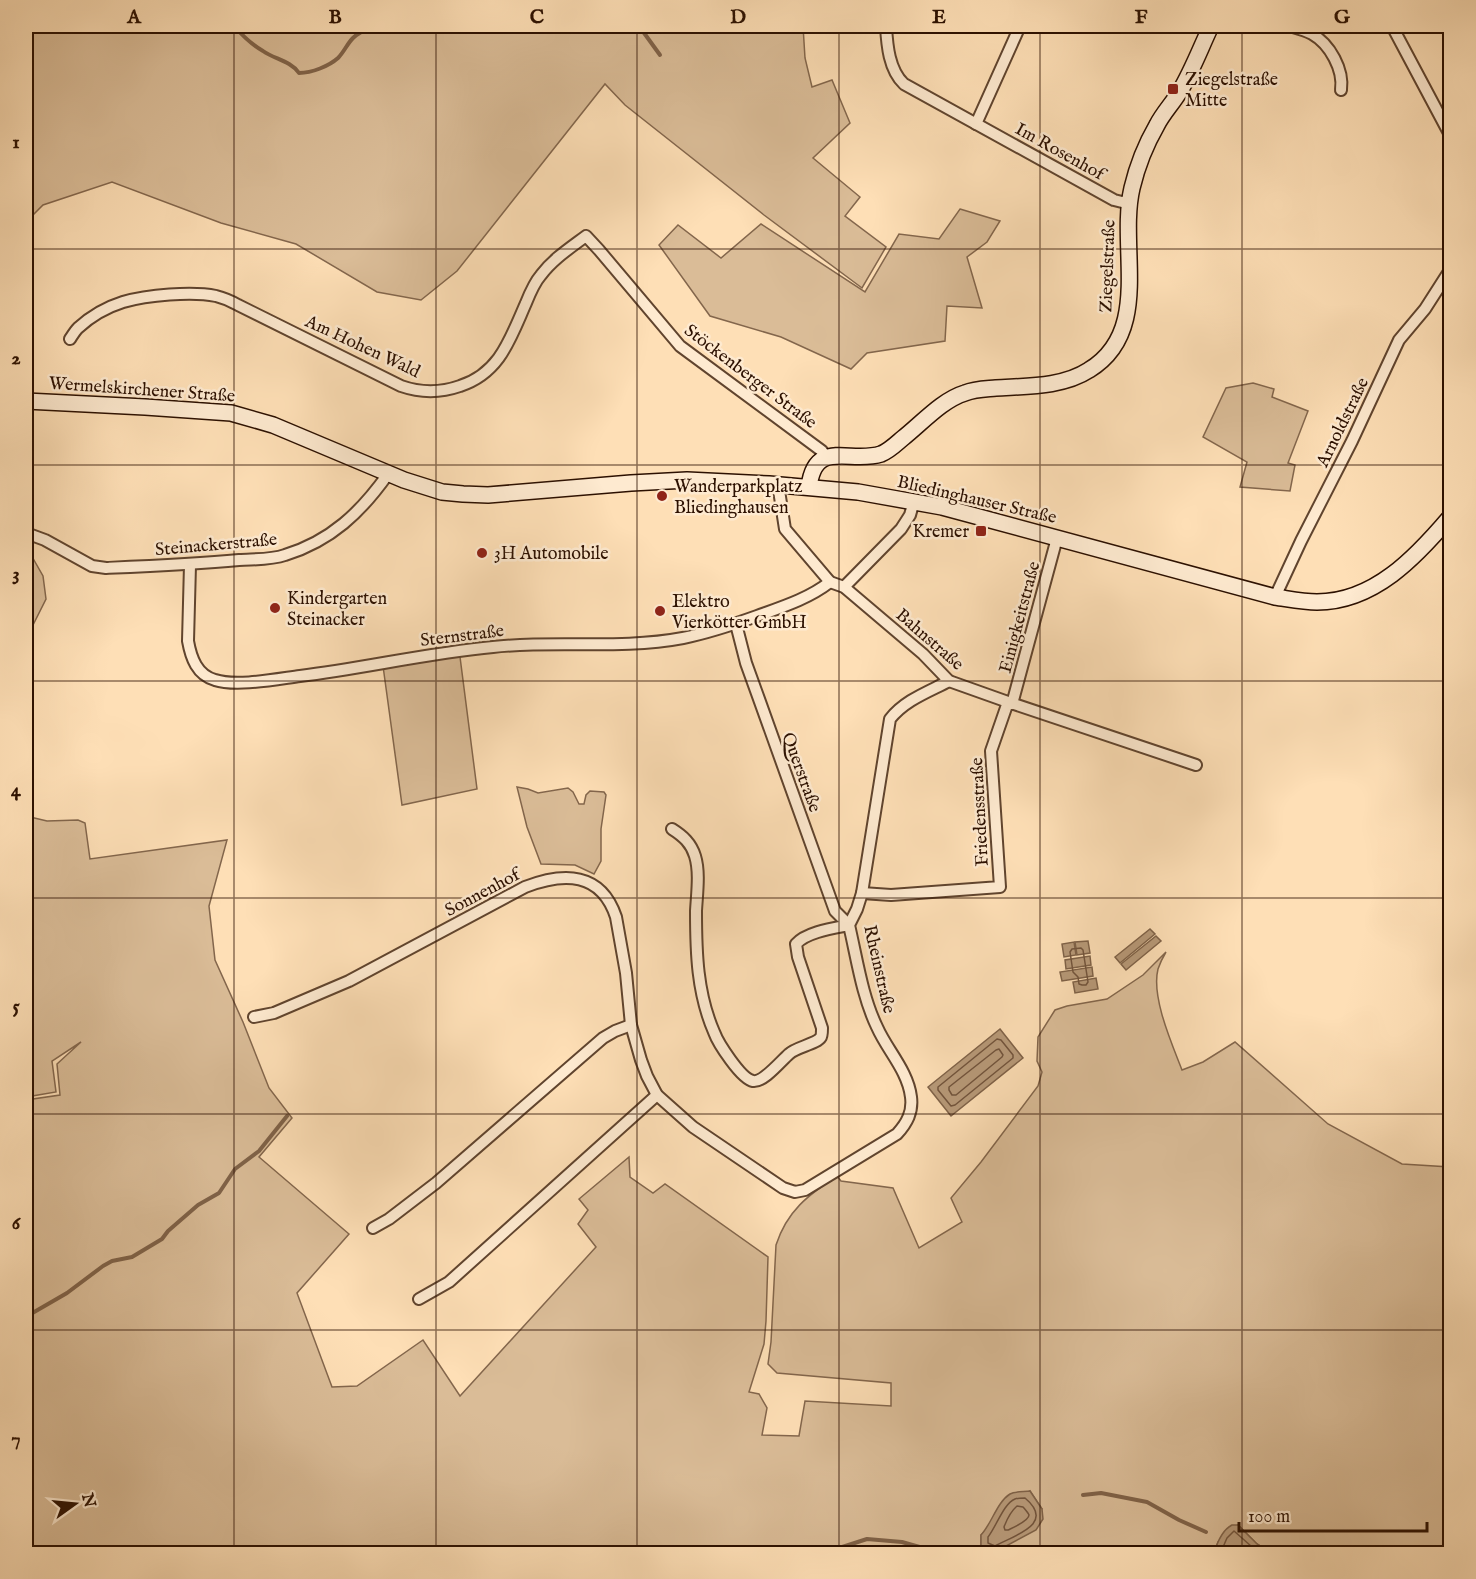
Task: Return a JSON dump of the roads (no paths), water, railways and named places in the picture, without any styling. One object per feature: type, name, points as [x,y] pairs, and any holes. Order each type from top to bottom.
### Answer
[{"type":"main road","name":"Ziegelstraße","points":[[826,458],[833,455],[880,454],[941,407],[965,393],[1060,381],[1088,371],[1109,354],[1120,336],[1128,311],[1127,229],[1129,201],[1136,172],[1156,125],[1180,92],[1211,26]]},
{"type":"main road","name":"Wermelskirchener Straße","points":[[26,401],[231,414],[273,425],[388,474]]},
{"type":"main road","points":[[809,487],[811,474],[818,463],[826,458]]},
{"type":"main road","name":"Bliedinghauser Straße","points":[[388,474],[442,492],[488,495],[687,480],[778,484],[858,492],[942,507],[1275,597],[1317,602],[1354,596],[1388,578],[1410,560],[1450,517]]},
{"type":"street","name":"Im Rosenhof","points":[[886,26],[888,50],[894,70],[904,84],[1114,200],[1129,201]]},
{"type":"street","points":[[976,124],[1020,26]]},
{"type":"street","points":[[1289,26],[1312,34],[1326,46],[1337,63],[1342,83],[1341,90]]},
{"type":"street","points":[[1392,26],[1450,135]]},
{"type":"street","name":"Stöckenberger Straße","points":[[586,236],[680,346],[822,451],[826,458]]},
{"type":"street","name":"Am Hohen Wald","points":[[70,339],[77,328],[102,311],[124,302],[187,294],[215,296],[238,304],[411,390],[426,392],[453,389],[487,372],[500,358],[540,275],[586,236]]},
{"type":"street","name":"Arnoldstraße","points":[[1275,597],[1400,340],[1425,309],[1450,270]]},
{"type":"street","name":"Steinackerstraße","points":[[26,533],[45,540],[92,566],[106,568],[190,565],[283,556],[325,537],[352,518],[388,474]]},
{"type":"street","points":[[778,484],[785,529],[830,582]]},
{"type":"street","points":[[844,587],[901,530],[910,515],[914,501]]},
{"type":"street","name":"Einigkeitstraße","points":[[1010,703],[1058,538]]},
{"type":"street","name":"Sternstraße","points":[[190,565],[188,641],[190,654],[204,674],[214,680],[230,683],[337,671],[494,646],[634,645],[683,638],[736,624],[792,604],[820,590],[830,582]]},
{"type":"street","name":"Bahnstraße","points":[[830,582],[844,587],[923,654],[949,681],[1196,765]]},
{"type":"street","name":"Querstraße","points":[[736,624],[749,672],[835,911],[849,925]]},
{"type":"street","name":"Rheinstraße","points":[[795,1192],[805,1190],[897,1134],[906,1125],[912,1111],[907,1081],[871,1013],[849,925],[862,893],[890,719],[898,709],[915,698],[949,681]]},
{"type":"street","name":"Friedensstraße","points":[[862,893],[891,895],[1000,887],[991,751],[1010,703]]},
{"type":"street","points":[[672,829],[690,844],[697,864],[696,959],[709,1020],[725,1052],[751,1080],[761,1079],[794,1050],[821,1037],[822,1028],[798,957],[796,944],[802,938],[849,925]]},
{"type":"street","name":"Sonnenhof","points":[[254,1017],[274,1013],[349,981],[525,887],[546,880],[564,878],[584,880],[595,886],[605,896],[613,909],[622,951],[632,1025],[644,1068],[657,1095],[700,1132],[783,1188],[795,1192]]},
{"type":"street","points":[[373,1228],[389,1219],[436,1183],[603,1038],[632,1025]]},
{"type":"street","points":[[419,1299],[448,1282],[657,1095]]},
{"type":"water","points":[[1150,929],[1155,934],[1120,963],[1115,957]]},
{"type":"water","points":[[1156,936],[1161,941],[1126,970],[1121,964]]},
{"type":"water","points":[[1088,941],[1090,953],[1077,955],[1075,942]]},
{"type":"water","points":[[1074,942],[1076,955],[1064,957],[1062,944]]},
{"type":"water","points":[[1090,956],[1091,965],[1066,969],[1065,960]]},
{"type":"water","points":[[1092,967],[1093,976],[1062,981],[1060,972]]},
{"type":"water","points":[[1096,978],[1098,989],[1075,993],[1073,982]]},
{"type":"water","points":[[1000,1029],[1023,1058],[951,1116],[928,1087]]},
{"type":"water","points":[[1030,1491],[1042,1509],[1043,1519],[1036,1530],[993,1553],[981,1546],[981,1535],[1005,1498],[1014,1492]]},
{"type":"water","points":[[1232,1525],[1238,1525],[1257,1544],[1271,1553],[1214,1553],[1223,1533]]},
{"type":"waterway","points":[[234,26],[255,46],[292,66],[299,73],[330,64],[338,58],[355,36],[374,26]]},
{"type":"waterway","points":[[639,26],[660,55]]},
{"type":"waterway","points":[[26,1315],[67,1293],[103,1266],[112,1261],[132,1257],[162,1239],[198,1205],[219,1193],[235,1169],[259,1151],[287,1116]]},
{"type":"waterway","points":[[1083,1495],[1101,1493],[1147,1502],[1206,1532]]},
{"type":"waterway","points":[[816,1554],[867,1539],[902,1542],[944,1554]]},
{"type":"place","name":"Ziegelstraße Mitte","points":[[1173,89]]},
{"type":"place","name":"Wanderparkplatz Bliedinghausen","points":[[662,496]]},
{"type":"place","name":"Kremer","points":[[981,531]]},
{"type":"place","name":"3H Automobile","points":[[482,553]]},
{"type":"place","name":"Kindergarten Steinacker","points":[[275,608]]},
{"type":"place","name":"Elektro Vierkötter GmbH","points":[[660,611]]}]
